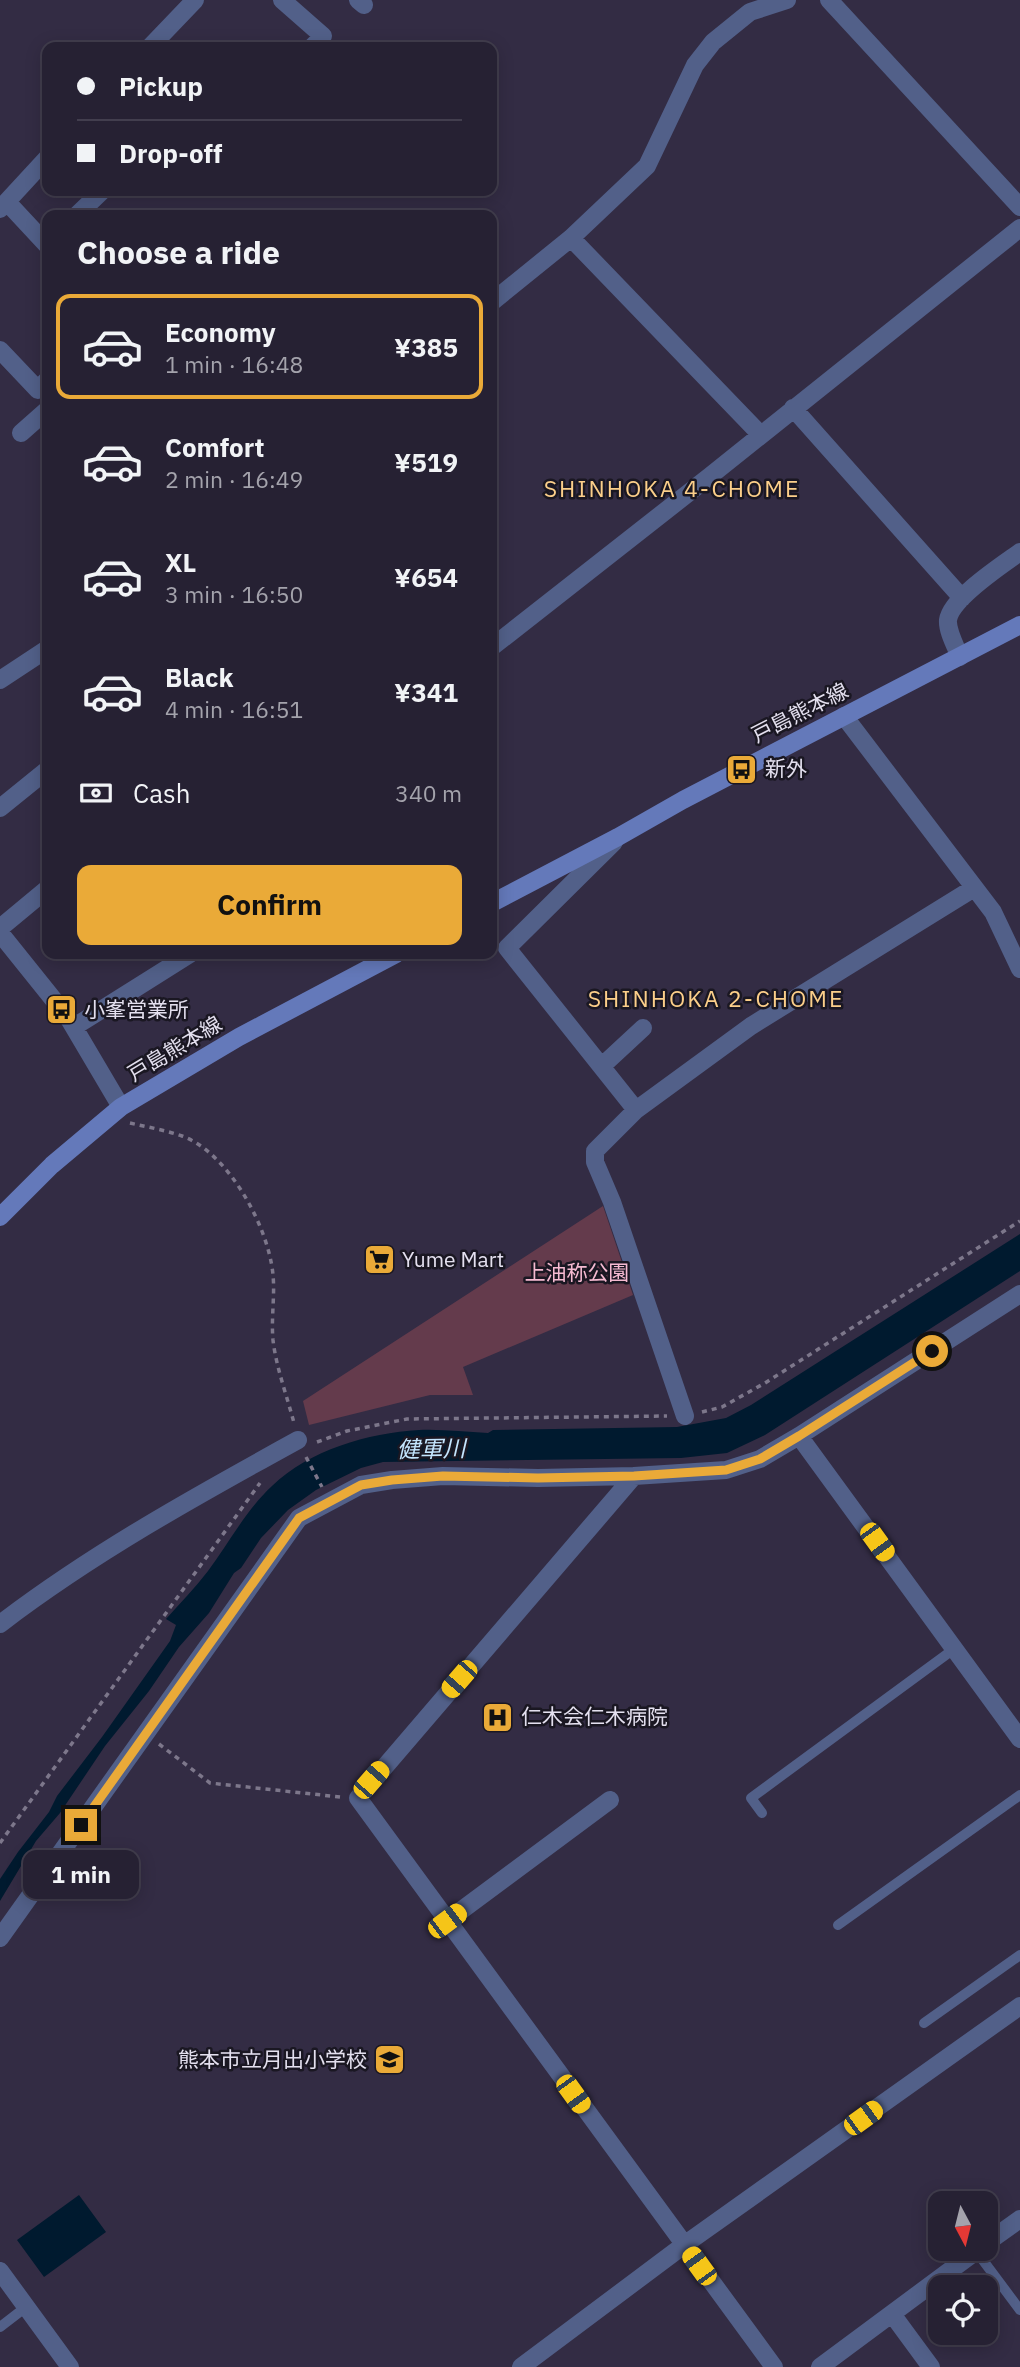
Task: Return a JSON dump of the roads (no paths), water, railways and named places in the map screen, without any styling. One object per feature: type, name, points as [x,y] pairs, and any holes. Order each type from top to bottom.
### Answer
[{"type":"main road","name":"戸島熊本線","points":[[497,900],[683,800],[1020,625]]},
{"type":"main road","name":"戸島熊本線","points":[[0,1216],[52,1165],[114,1113],[239,1037],[387,959]]},
{"type":"street","points":[[155,42],[195,0]]},
{"type":"street","points":[[282,0],[323,36],[317,42]]},
{"type":"street","points":[[497,298],[570,238],[648,166],[695,65],[746,6],[787,0]]},
{"type":"street","points":[[829,0],[1020,207]]},
{"type":"street","points":[[42,163],[3,206],[42,241]]},
{"type":"street","points":[[83,210],[97,196]]},
{"type":"street","points":[[497,643],[1020,228]]},
{"type":"street","points":[[570,238],[761,435]]},
{"type":"street","points":[[0,351],[38,390],[42,386]]},
{"type":"street","points":[[793,408],[962,598]]},
{"type":"street","points":[[21,433],[42,414]]},
{"type":"street","points":[[960,657],[948,623],[951,613],[962,598],[1020,552]]},
{"type":"street","points":[[0,680],[42,652]]},
{"type":"street","points":[[844,716],[993,912],[1020,969]]},
{"type":"street","points":[[0,808],[42,774]]},
{"type":"street","points":[[618,837],[507,948],[636,1111]]},
{"type":"street","points":[[685,1416],[612,1202],[595,1162],[595,1151],[636,1111],[751,1026],[974,888]]},
{"type":"street","points":[[42,894],[1,934],[74,1027],[114,1113]]},
{"type":"street","points":[[74,1027],[182,959]]},
{"type":"street","points":[[602,1066],[643,1028]]},
{"type":"street","points":[[0,1938],[299,1518],[361,1485],[392,1480],[443,1476],[634,1476],[726,1470],[760,1459],[799,1436],[1020,1294]]},
{"type":"street","points":[[799,1436],[1020,1740]]},
{"type":"street","points":[[0,1624],[47,1588],[190,1499],[300,1444]]},
{"type":"street","points":[[634,1476],[358,1798],[774,2367]]},
{"type":"street","points":[[447,1921],[610,1800]]},
{"type":"street","points":[[521,2367],[684,2245],[1020,2006]]},
{"type":"street","points":[[998,2234],[1020,2218]]},
{"type":"street","points":[[820,2367],[963,2261]]},
{"type":"street","points":[[0,2271],[70,2367]]},
{"type":"street","points":[[892,2314],[930,2367]]},
{"type":"lane","points":[[762,1813],[751,1798],[954,1649]]},
{"type":"lane","points":[[838,1925],[1020,1795]]},
{"type":"lane","points":[[924,2023],[1020,1955]]},
{"type":"lane","points":[[988,2261],[1020,2310]]},
{"type":"lane","points":[[0,2327],[26,2307]]},
{"type":"water","name":"健軍川","points":[[1020,1234],[1020,1271],[765,1435],[727,1453],[681,1458],[383,1462],[361,1468],[316,1490],[288,1510],[261,1538],[241,1568],[234,1573],[209,1613],[179,1647],[149,1691],[105,1746],[60,1813],[36,1841],[0,1901],[0,1879],[170,1641],[176,1625],[166,1619],[208,1571],[263,1495],[303,1462],[360,1440],[419,1430],[488,1433],[493,1430],[677,1427],[726,1418],[751,1405]]},
{"type":"water","points":[[79,2195],[106,2232],[44,2277],[17,2240]]},
{"type":"place","name":"新外","points":[[742,769]]},
{"type":"place","name":"小峯営業所","points":[[61,1010]]},
{"type":"place","name":"Yume Mart","points":[[379,1260]]},
{"type":"place","name":"仁木会仁木病院","points":[[498,1717]]},
{"type":"place","name":"熊本市立月出小学校","points":[[390,2060]]},
{"type":"district","name":"SHINHOKA 4-CHOME","points":[[672,489]]},
{"type":"district","name":"SHINHOKA 2-CHOME","points":[[716,999]]},
{"type":"park label","name":"上油称公園","points":[[577,1273]]}]
